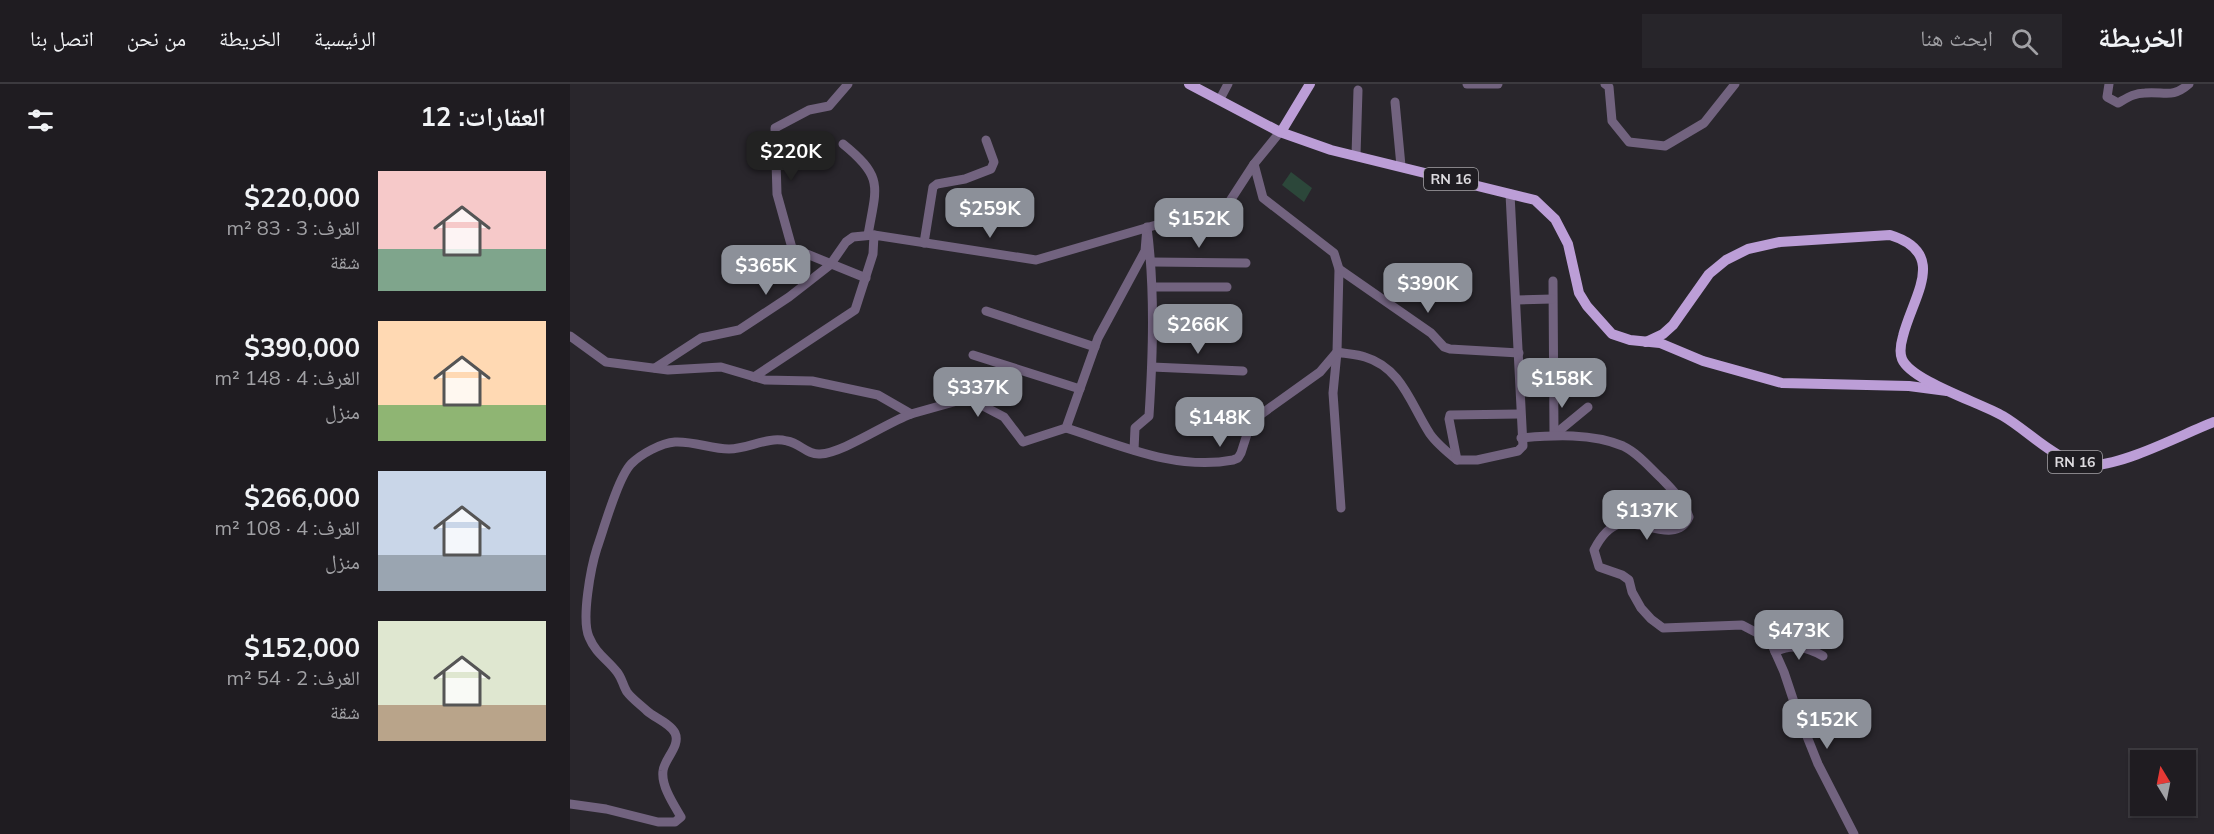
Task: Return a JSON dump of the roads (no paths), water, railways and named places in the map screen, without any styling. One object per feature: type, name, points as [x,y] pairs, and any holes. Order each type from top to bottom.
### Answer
[{"type":"main road","name":"RN 16","points":[[1189,84],[1281,132],[1331,150],[1535,200],[1556,219],[1568,244],[1579,293],[1587,306],[1612,334],[1630,340],[1660,343],[1703,361],[1782,383],[1909,386],[1947,391]]},
{"type":"main road","points":[[1281,132],[1310,84]]},
{"type":"main road","name":"RN 16","points":[[1646,342],[1663,334],[1673,325],[1709,274],[1726,260],[1748,249],[1780,242],[1890,235],[1914,246],[1921,255],[1924,267],[1901,344],[1901,358],[1913,371],[1947,391],[1972,400],[2005,417],[2057,454],[2076,463],[2095,465],[2119,460],[2214,422]]},
{"type":"street","points":[[848,84],[828,106],[809,110],[775,128],[777,194],[792,248],[866,278]]},
{"type":"street","points":[[1220,99],[1228,84]]},
{"type":"street","points":[[1467,84],[1498,84]]},
{"type":"street","points":[[1605,84],[1609,87],[1612,121],[1629,142],[1665,146],[1704,123],[1735,84]]},
{"type":"street","points":[[2109,84],[2107,98],[2118,103],[2132,95],[2144,93],[2173,94],[2189,84]]},
{"type":"street","points":[[1356,155],[1360,86]]},
{"type":"street","points":[[1395,102],[1401,166]]},
{"type":"street","points":[[656,368],[700,338],[739,330],[789,297],[830,265],[846,242],[853,237],[871,235],[1036,260],[1228,204],[1254,164],[1281,132]]},
{"type":"street","points":[[924,243],[933,187],[937,184],[976,176],[991,169],[994,162],[986,141]]},
{"type":"street","points":[[754,376],[855,310],[873,254],[871,235],[874,177],[861,158],[843,144]]},
{"type":"street","points":[[1254,164],[1263,198],[1334,253],[1339,268],[1333,403],[1341,508]]},
{"type":"street","points":[[1337,352],[1366,357],[1386,368],[1401,382],[1437,443],[1456,460],[1463,462],[1477,460],[1518,451],[1523,446],[1510,194]]},
{"type":"street","points":[[1134,450],[1135,428],[1149,416],[1152,368],[1153,287],[1147,227]]},
{"type":"street","points":[[1066,428],[1095,347],[1145,251],[1147,227]]},
{"type":"street","points":[[1152,262],[1245,263]]},
{"type":"street","points":[[1339,268],[1450,349],[1519,353]]},
{"type":"street","points":[[1553,281],[1554,435]]},
{"type":"street","points":[[1153,287],[1227,287]]},
{"type":"street","points":[[1516,300],[1552,299]]},
{"type":"street","points":[[986,311],[1095,347]]},
{"type":"street","points":[[570,336],[606,362],[668,370],[721,367],[765,380],[812,381],[878,395],[911,414]]},
{"type":"street","points":[[570,804],[606,809],[658,822],[675,822],[681,817],[666,788],[663,770],[675,746],[677,736],[674,730],[650,713],[627,692],[618,672],[600,656],[588,635],[586,596],[596,553],[612,503],[630,465],[660,446],[675,442],[717,449],[733,449],[767,441],[787,441],[808,452],[819,454],[835,451],[895,420],[968,398],[1004,417],[1023,442],[1066,428],[1180,462],[1233,460],[1241,453],[1249,428],[1260,415],[1320,372],[1337,352]]},
{"type":"street","points":[[973,355],[1080,389]]},
{"type":"street","points":[[1152,368],[1243,371]]},
{"type":"street","points":[[1554,435],[1588,407]]},
{"type":"street","points":[[1456,460],[1450,415],[1520,414]]},
{"type":"street","points":[[1521,438],[1554,435],[1593,438],[1623,446],[1639,457],[1668,485],[1686,507],[1689,517],[1681,526],[1661,531],[1626,524],[1617,525],[1609,530],[1594,550],[1599,567],[1629,580],[1641,608],[1663,628],[1705,625],[1742,626],[1763,636],[1772,645],[1818,764],[1854,834]]},
{"type":"street","points":[[1775,652],[1792,646],[1814,651],[1823,656]]}]
